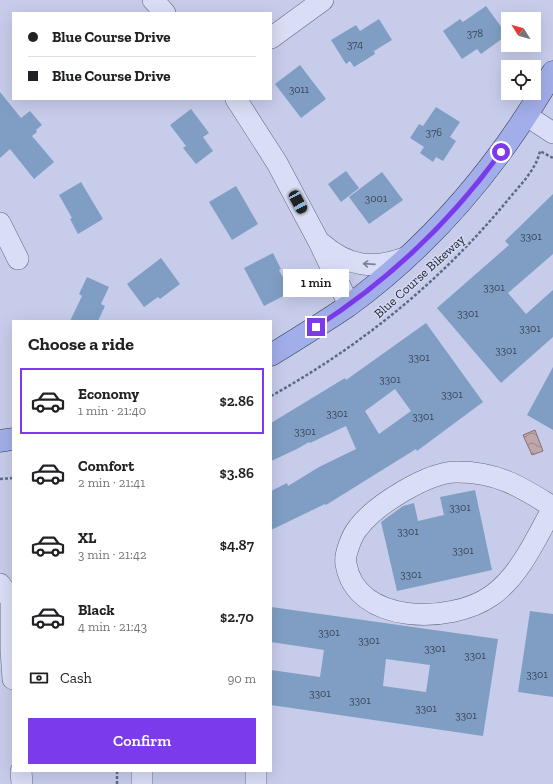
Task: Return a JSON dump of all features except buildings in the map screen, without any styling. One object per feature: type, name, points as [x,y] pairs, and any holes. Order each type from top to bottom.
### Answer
[{"type":"main road","points":[[272,354],[349,305],[407,257],[427,238],[470,193],[527,116],[553,72]]},
{"type":"main road","points":[[0,441],[12,439]]},
{"type":"street","points":[[152,0],[164,12]]},
{"type":"street","points":[[272,37],[323,0]]},
{"type":"street","points":[[237,100],[277,163],[319,242],[349,305]]},
{"type":"street","points":[[527,116],[553,133]]},
{"type":"street","points":[[0,223],[18,259]]},
{"type":"street","points":[[319,242],[336,255],[345,260],[354,262],[367,264],[388,264],[407,257]]},
{"type":"street","points":[[463,472],[482,474],[505,480],[553,508],[516,571],[504,585],[491,596],[477,604],[461,610],[446,614],[409,614],[380,607],[361,595],[349,577],[346,563],[349,546],[357,528],[372,512],[414,484],[439,474],[463,472]]},
{"type":"street","points":[[8,594],[12,664]]},
{"type":"street","points":[[21,772],[22,784]]},
{"type":"street","points":[[142,772],[142,784]]},
{"type":"street","points":[[256,772],[256,784]]},
{"type":"path","name":"Blue Course Bikeway","points":[[272,395],[299,381],[373,330],[438,276],[491,220],[531,171],[538,160],[540,151],[553,158]]},
{"type":"path","points":[[0,479],[12,478]]},
{"type":"path","points":[[117,772],[117,784]]},
{"type":"water","points":[[535,430],[543,451],[532,455],[523,435]]},
{"type":"route","points":[[316,327],[349,305],[407,257],[470,193],[501,152]]}]
